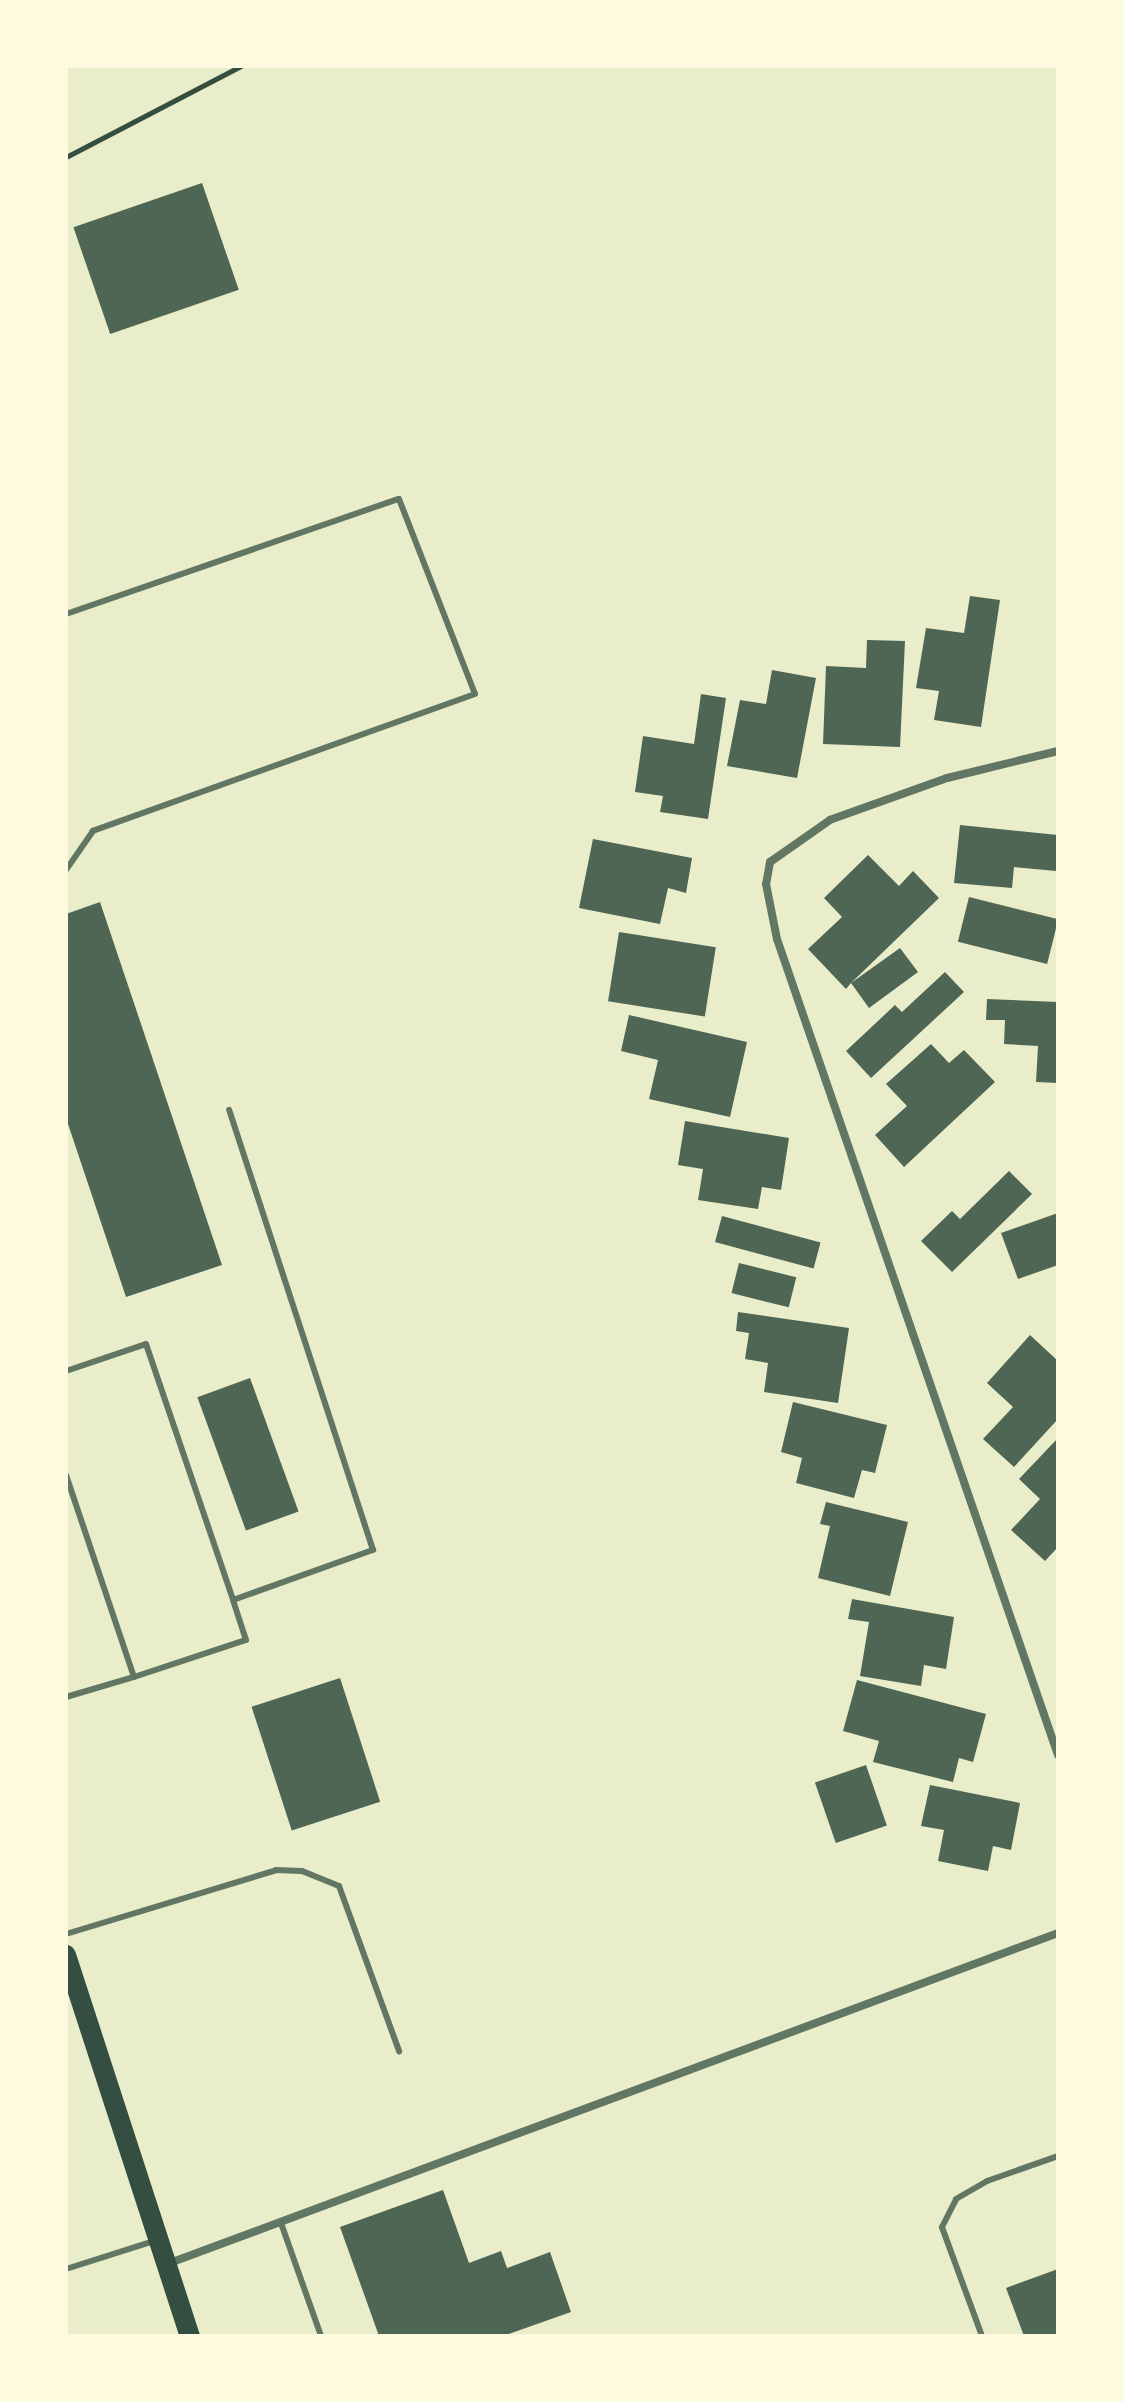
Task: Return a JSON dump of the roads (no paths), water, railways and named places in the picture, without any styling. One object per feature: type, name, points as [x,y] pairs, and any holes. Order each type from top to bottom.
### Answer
[{"type":"main road","points":[[66,1955],[190,2336]]},
{"type":"street","points":[[1058,751],[947,778],[830,820],[770,862],[766,884],[777,939],[1058,1755]]},
{"type":"street","points":[[166,2265],[1058,1933]]},
{"type":"lane","points":[[66,614],[399,499],[475,694],[93,831],[66,870]]},
{"type":"lane","points":[[229,1110],[373,1550],[233,1600]]},
{"type":"lane","points":[[66,1371],[146,1344],[246,1640],[66,1697]]},
{"type":"lane","points":[[66,1475],[134,1677]]},
{"type":"lane","points":[[66,1934],[276,1870],[302,1871],[339,1886],[399,2051]]},
{"type":"lane","points":[[982,2336],[942,2227],[956,2199],[987,2181],[1058,2156]]},
{"type":"lane","points":[[281,2223],[321,2336]]},
{"type":"lane","points":[[66,2269],[158,2240]]}]
